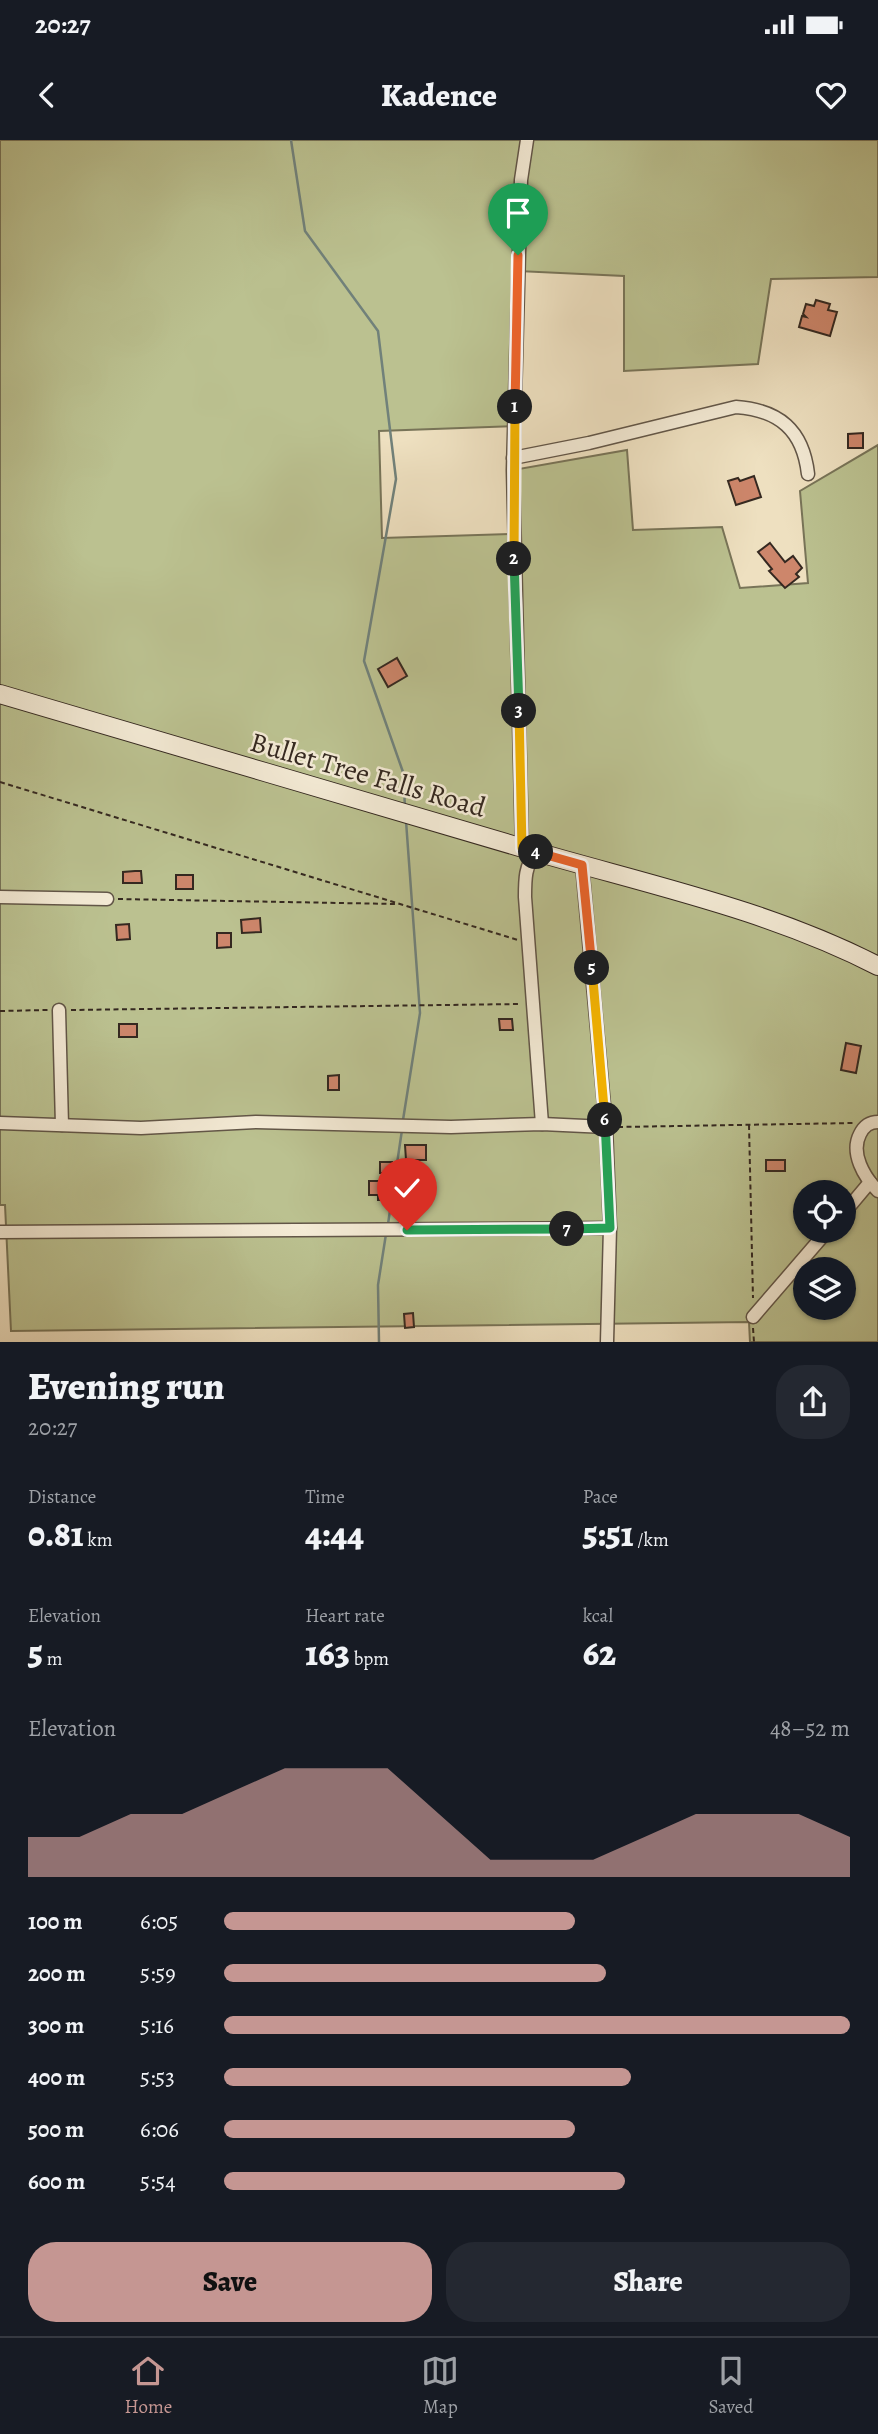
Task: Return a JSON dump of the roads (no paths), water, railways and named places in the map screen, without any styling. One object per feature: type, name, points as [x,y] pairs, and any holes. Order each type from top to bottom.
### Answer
[{"type":"main road","name":"Bullet Tree Falls Road","points":[[0,694],[528,850],[723,903],[834,943],[878,966]]},
{"type":"street","points":[[527,140],[521,180],[513,458],[529,860],[525,872],[542,1124]]},
{"type":"street","points":[[513,458],[589,443],[736,407],[755,408],[775,417],[799,438],[806,454],[808,474]]},
{"type":"street","points":[[582,865],[606,1127],[610,1228],[607,1342]]},
{"type":"street","points":[[0,897],[107,898]]},
{"type":"street","points":[[59,1010],[62,1125]]},
{"type":"street","points":[[0,1123],[141,1128],[256,1122],[451,1127],[542,1124],[606,1127]]},
{"type":"street","points":[[856,1203],[874,1187],[861,1166],[856,1150],[857,1140],[863,1129],[875,1122]]},
{"type":"street","points":[[0,1232],[610,1228]]},
{"type":"street","points":[[753,1317],[817,1243]]},
{"type":"waterway","points":[[291,140],[305,231],[378,331],[396,479],[364,661],[403,772],[405,807]]},
{"type":"waterway","points":[[403,1120],[420,1013],[406,821]]},
{"type":"waterway","points":[[388,1224],[402,1130]]},
{"type":"waterway","points":[[379,1342],[378,1285],[386,1234]]}]
